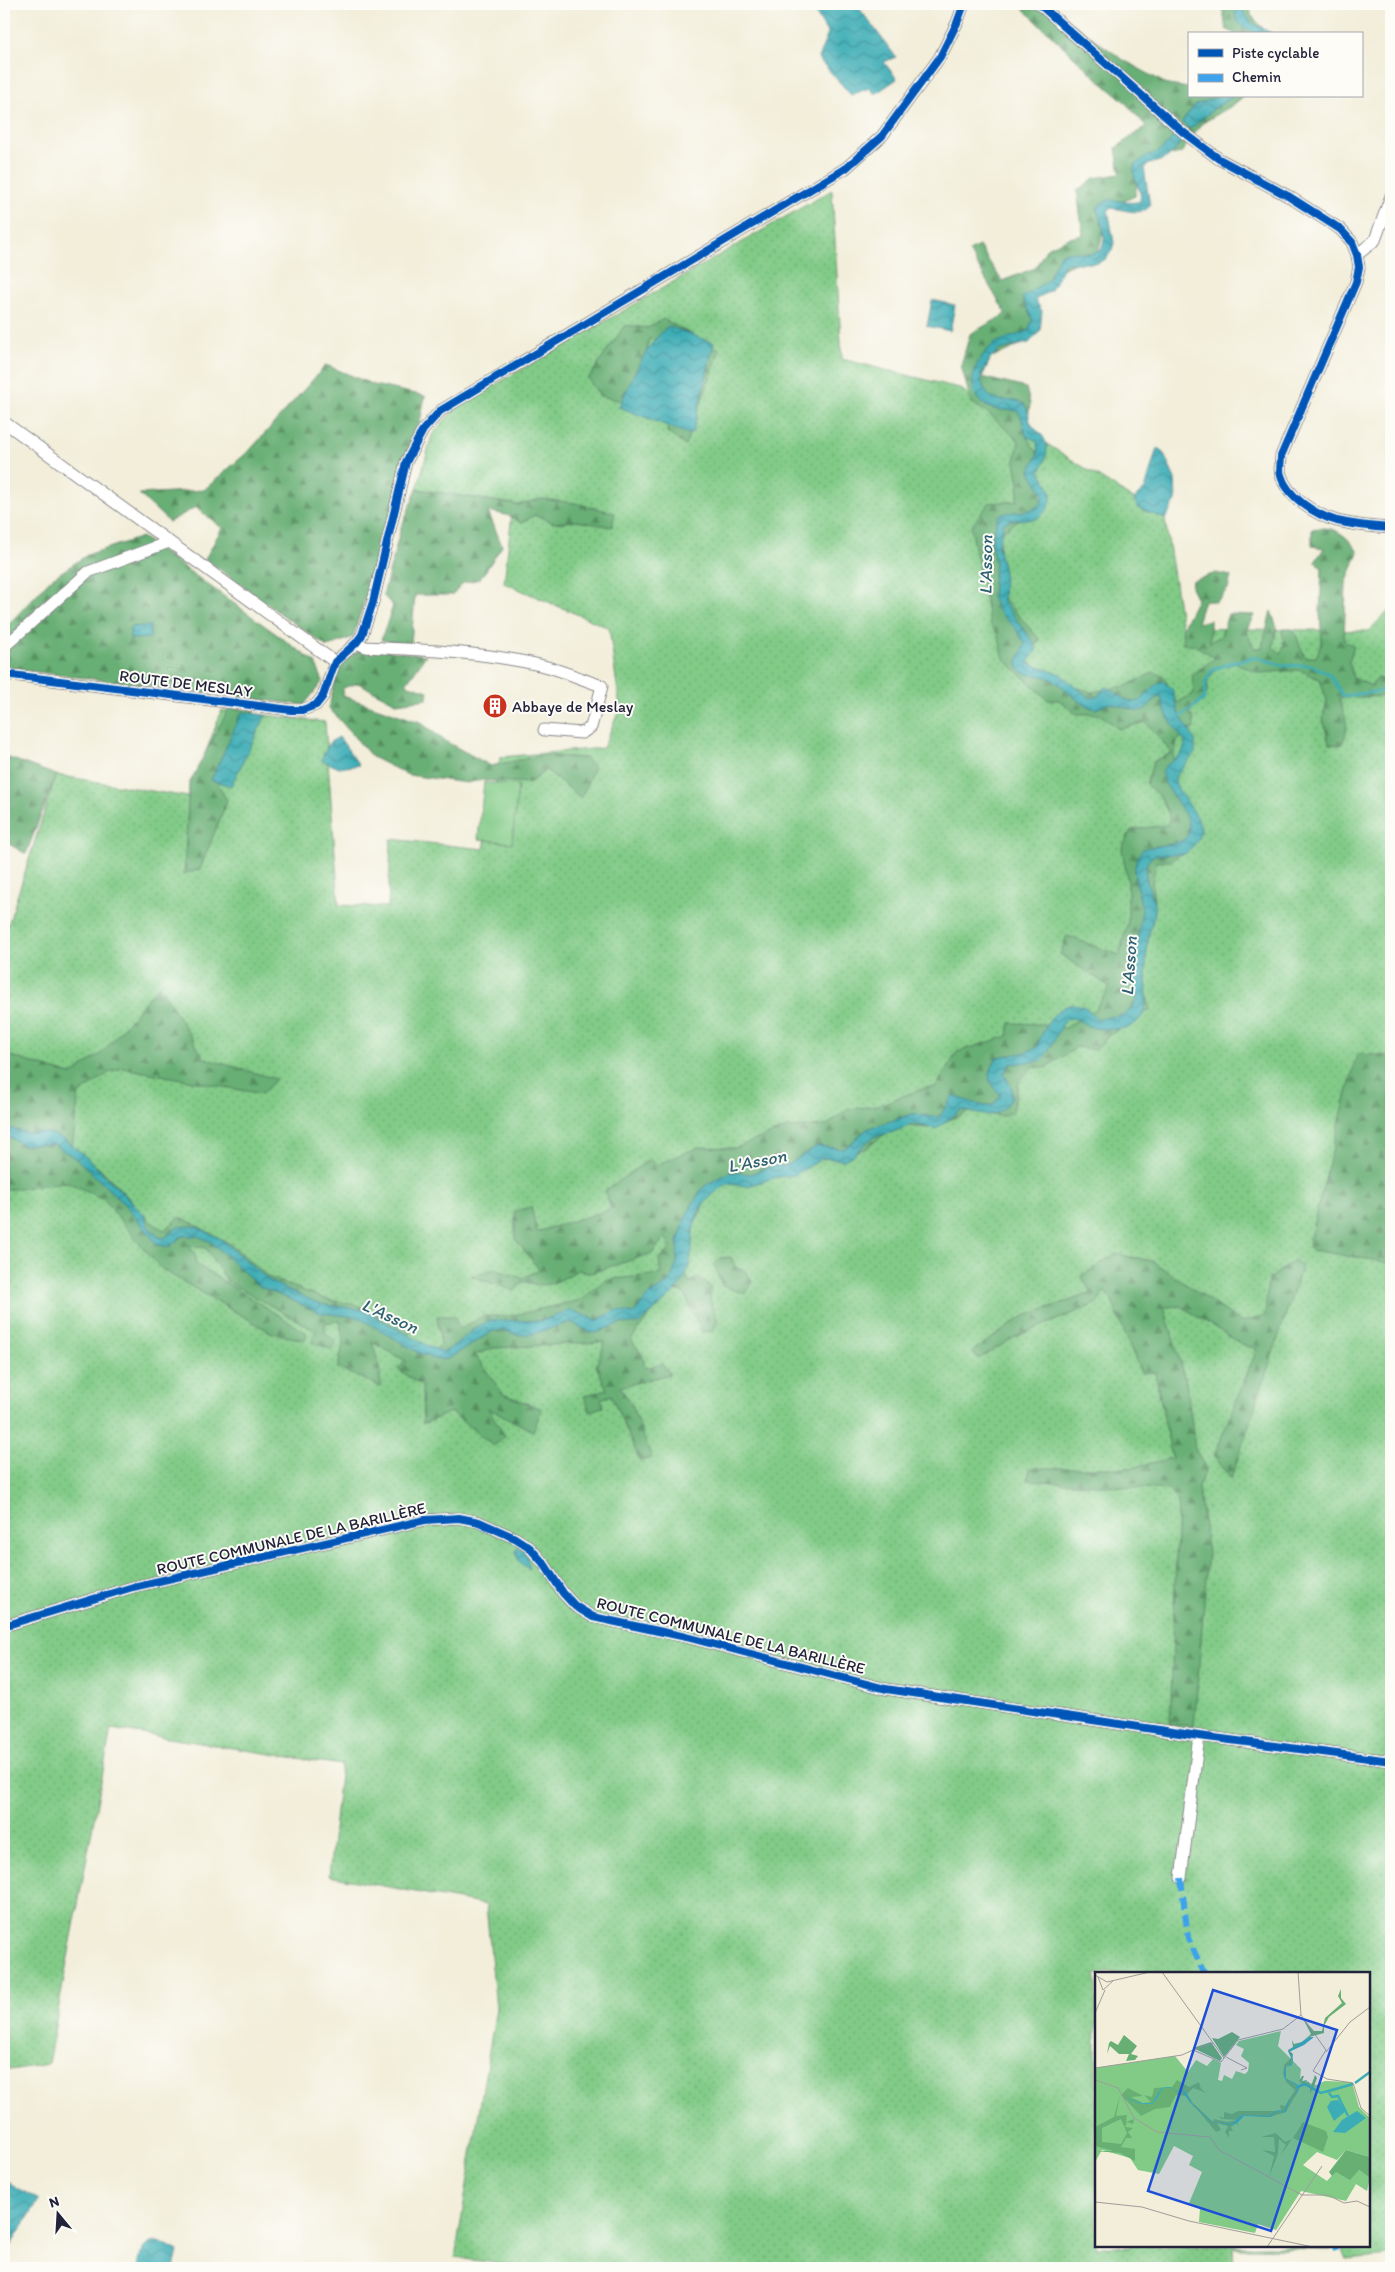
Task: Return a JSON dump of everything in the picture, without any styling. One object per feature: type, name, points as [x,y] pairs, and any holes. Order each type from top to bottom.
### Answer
[{"type":"street","points":[[4,422],[335,662],[362,635],[373,602],[406,462],[423,430],[440,411],[846,168],[882,136],[940,57],[964,4]]},
{"type":"street","points":[[1039,4],[1183,132],[1220,159],[1288,196],[1340,229],[1352,242],[1359,267],[1356,282],[1281,456],[1280,474],[1294,496],[1319,512],[1336,520],[1391,528]]},
{"type":"street","points":[[1357,255],[1375,240],[1391,196]]},
{"type":"street","points":[[4,647],[88,572],[169,542]]},
{"type":"street","points":[[356,643],[366,647],[458,652],[509,660],[546,667],[602,686],[591,727],[582,734],[544,730]]},
{"type":"street","name":"ROUTE DE MESLAY","points":[[4,674],[302,710],[316,705],[323,696],[335,662]]},
{"type":"street","name":"ROUTE COMMUNALE DE LA BARILLÈRE","points":[[4,1626],[133,1587],[417,1521],[459,1518],[498,1529],[529,1548],[546,1565],[575,1606],[593,1616],[686,1637],[886,1689],[1199,1736],[1391,1762]]},
{"type":"street","points":[[1181,1878],[1199,1736]]},
{"type":"green space","points":[[1018,4],[1033,4],[1076,26],[1122,59],[1168,85],[1188,88],[1188,98],[1242,98],[1201,124],[1181,153],[1140,161],[1135,196],[1109,208],[1098,252],[1056,272],[1034,296],[1038,323],[1018,346],[991,358],[982,377],[1026,388],[1030,404],[1026,436],[1038,454],[1041,504],[1000,533],[998,592],[1040,640],[1024,659],[1049,678],[1091,692],[1126,686],[1154,672],[1164,677],[1177,703],[1194,693],[1192,675],[1215,658],[1195,645],[1183,643],[1182,628],[1197,599],[1191,587],[1192,581],[1216,573],[1231,576],[1228,589],[1216,602],[1204,600],[1197,623],[1210,620],[1210,642],[1221,636],[1228,614],[1254,615],[1246,631],[1254,648],[1262,648],[1271,611],[1277,627],[1273,648],[1281,653],[1284,645],[1282,629],[1293,629],[1305,657],[1316,657],[1322,643],[1320,613],[1322,568],[1315,562],[1324,548],[1312,546],[1312,529],[1327,528],[1339,532],[1349,540],[1358,552],[1346,584],[1344,641],[1354,646],[1349,662],[1353,678],[1372,686],[1377,678],[1391,682],[1391,696],[1339,698],[1347,727],[1341,745],[1329,744],[1323,718],[1327,700],[1320,680],[1301,670],[1259,673],[1236,663],[1216,669],[1208,680],[1207,694],[1189,713],[1193,718],[1194,728],[1177,741],[1170,774],[1190,818],[1188,847],[1171,861],[1156,862],[1152,885],[1154,899],[1143,975],[1150,1010],[1108,1036],[1096,1050],[1077,1047],[1045,1068],[1033,1066],[1019,1082],[1012,1112],[1002,1116],[969,1112],[928,1128],[897,1125],[865,1149],[713,1185],[691,1232],[683,1271],[690,1282],[698,1277],[711,1287],[710,1301],[718,1322],[712,1331],[702,1332],[684,1293],[670,1288],[631,1340],[643,1356],[645,1368],[662,1364],[670,1374],[620,1387],[631,1404],[652,1458],[640,1461],[611,1395],[601,1399],[603,1407],[590,1411],[584,1396],[607,1389],[596,1366],[605,1342],[494,1348],[475,1355],[503,1394],[542,1409],[533,1431],[488,1408],[505,1436],[494,1446],[451,1412],[423,1424],[422,1386],[398,1369],[406,1361],[372,1342],[379,1364],[381,1387],[338,1368],[343,1344],[340,1321],[325,1323],[325,1333],[336,1341],[332,1350],[312,1342],[316,1331],[227,1281],[206,1248],[189,1246],[195,1253],[196,1264],[307,1333],[305,1340],[272,1333],[163,1270],[104,1199],[67,1182],[4,1190],[4,1054],[71,1075],[102,1053],[159,985],[204,1058],[276,1079],[262,1094],[123,1068],[110,1072],[79,1094],[72,1148],[105,1173],[152,1223],[164,1230],[181,1217],[232,1245],[268,1277],[325,1299],[360,1306],[382,1317],[390,1317],[413,1325],[408,1337],[434,1351],[441,1345],[437,1316],[454,1316],[460,1329],[484,1316],[509,1316],[581,1300],[606,1280],[661,1274],[659,1259],[671,1249],[665,1236],[653,1253],[591,1273],[578,1270],[545,1285],[522,1281],[515,1291],[471,1276],[494,1269],[522,1278],[540,1270],[515,1239],[515,1211],[531,1207],[537,1232],[611,1209],[605,1191],[650,1159],[656,1165],[699,1147],[735,1148],[787,1128],[826,1126],[848,1109],[876,1106],[925,1088],[936,1087],[957,1052],[1008,1036],[1010,1023],[1041,1024],[1065,1028],[1095,1009],[1110,987],[1060,954],[1067,936],[1119,955],[1128,922],[1128,883],[1122,849],[1131,830],[1167,825],[1170,817],[1161,798],[1146,784],[1154,761],[1172,753],[1146,722],[1119,729],[1099,714],[1077,714],[1059,700],[1048,700],[1004,659],[998,635],[990,624],[971,527],[989,503],[1017,501],[1019,483],[1015,461],[1019,441],[988,413],[971,402],[961,365],[970,334],[1006,314],[969,251],[979,246],[1002,281],[1035,268],[1047,248],[1069,238],[1083,235],[1077,191],[1094,178],[1120,174],[1116,148],[1146,126],[1124,101]]},
{"type":"green space","points":[[1222,4],[1250,4],[1251,15],[1266,32],[1231,32],[1226,29]]},
{"type":"green space","points":[[832,190],[842,359],[959,388],[1165,519],[1182,628],[1368,631],[1391,609],[1391,2255],[1347,2259],[1342,2249],[1233,2248],[1234,2268],[538,2268],[455,2258],[496,2008],[486,1905],[329,1876],[341,1765],[111,1729],[48,2064],[4,2071],[4,923],[8,925],[56,775],[188,797],[222,710],[325,722],[339,905],[388,907],[391,839],[484,849],[500,757],[603,748],[620,708],[609,628],[504,583],[513,504],[417,489],[432,435],[455,408]]},
{"type":"green space","points":[[663,319],[720,350],[685,446],[667,432],[680,343],[649,339],[643,369],[622,401],[600,396],[588,379],[625,325],[648,328]]},
{"type":"green space","points":[[326,365],[374,385],[425,396],[420,422],[353,637],[327,647],[205,559],[222,528],[196,507],[169,522],[139,494],[204,490],[250,450]]},
{"type":"green space","points":[[417,489],[518,505],[541,499],[575,503],[615,513],[612,527],[577,521],[554,523],[535,515],[521,523],[510,516],[488,511],[502,546],[480,579],[463,583],[452,595],[415,595],[411,644],[381,640],[393,606],[383,595],[401,528]]},
{"type":"green space","points":[[142,537],[315,662],[323,681],[304,705],[4,668],[4,629],[51,579],[87,555]]},
{"type":"green space","points":[[364,648],[426,655],[406,684],[428,691],[427,699],[396,703],[358,683],[343,688],[343,696],[420,722],[445,741],[491,766],[543,755],[585,758],[594,767],[581,798],[546,770],[529,783],[480,780],[467,783],[408,775],[372,757],[329,708],[338,664]]},
{"type":"green space","points":[[229,708],[255,710],[217,782],[227,801],[200,869],[184,874],[189,784]]},
{"type":"green space","points":[[4,756],[56,775],[26,854],[4,841]]},
{"type":"green space","points":[[484,782],[518,786],[512,843],[478,839]]},
{"type":"green space","points":[[1357,1054],[1391,1056],[1391,1263],[1312,1250],[1308,1245]]},
{"type":"green space","points":[[1116,1254],[1152,1261],[1241,1322],[1265,1316],[1268,1280],[1294,1260],[1302,1266],[1231,1479],[1214,1456],[1257,1349],[1241,1344],[1181,1306],[1164,1307],[1187,1386],[1195,1449],[1206,1469],[1198,1487],[1208,1553],[1194,1726],[1170,1725],[1178,1502],[1169,1490],[1028,1480],[1030,1468],[1131,1468],[1172,1458],[1155,1372],[1141,1373],[1111,1299],[1104,1291],[1098,1303],[1017,1336],[978,1359],[973,1351],[1024,1316],[1092,1293],[1081,1276]]},
{"type":"green space","points":[[731,1257],[736,1268],[746,1271],[752,1281],[746,1294],[722,1286],[714,1265],[721,1258]]},
{"type":"water","points":[[810,4],[856,4],[896,57],[884,62],[897,79],[875,94],[869,88],[851,95],[818,58],[828,34]]},
{"type":"water","points":[[1238,4],[1247,4],[1243,12],[1252,23],[1269,32],[1251,31],[1242,25],[1235,16]]},
{"type":"water","points":[[1214,98],[1231,98],[1216,107],[1190,129],[1182,122],[1195,105]]},
{"type":"water","points":[[1174,134],[1182,141],[1174,152],[1167,158],[1144,168],[1150,206],[1140,212],[1108,209],[1114,243],[1106,259],[1097,263],[1065,263],[1051,290],[1035,300],[1042,311],[1040,331],[1029,343],[999,350],[991,358],[981,375],[984,387],[993,398],[1018,401],[1025,406],[1031,423],[1044,438],[1047,447],[1046,457],[1040,472],[1050,491],[1051,497],[1048,508],[1036,519],[1011,520],[1004,523],[998,546],[1004,572],[1003,602],[1036,645],[1036,651],[1027,663],[1060,674],[1090,698],[1097,697],[1105,687],[1130,701],[1140,701],[1157,684],[1163,681],[1172,689],[1178,712],[1195,740],[1195,753],[1175,777],[1175,781],[1179,791],[1196,816],[1200,825],[1200,834],[1185,854],[1155,855],[1149,860],[1146,867],[1147,882],[1155,912],[1147,948],[1146,1003],[1141,1017],[1136,1023],[1126,1028],[1099,1029],[1075,1019],[1067,1019],[1044,1058],[1040,1061],[1010,1064],[1004,1073],[1012,1089],[1012,1097],[1007,1105],[996,1113],[984,1115],[961,1110],[936,1129],[913,1124],[873,1137],[853,1155],[844,1160],[823,1158],[795,1175],[777,1177],[748,1186],[727,1184],[711,1197],[695,1220],[691,1256],[688,1269],[681,1284],[639,1324],[621,1323],[596,1333],[570,1322],[533,1334],[517,1335],[506,1331],[493,1331],[448,1359],[436,1360],[419,1353],[358,1317],[321,1313],[259,1286],[211,1242],[198,1236],[182,1236],[169,1247],[158,1245],[125,1205],[78,1160],[53,1144],[23,1145],[4,1134],[4,1127],[27,1133],[49,1133],[65,1140],[83,1154],[144,1214],[148,1226],[158,1237],[165,1238],[178,1227],[190,1226],[199,1228],[221,1239],[271,1282],[320,1304],[364,1310],[430,1347],[443,1352],[477,1327],[491,1320],[541,1321],[571,1310],[597,1320],[617,1310],[633,1314],[648,1296],[667,1284],[671,1278],[677,1263],[678,1242],[686,1216],[700,1191],[707,1184],[731,1172],[750,1174],[773,1166],[787,1165],[817,1146],[844,1149],[867,1129],[912,1114],[940,1116],[953,1096],[984,1106],[993,1105],[1001,1095],[990,1081],[990,1073],[997,1057],[1023,1053],[1036,1048],[1052,1017],[1065,1006],[1082,1006],[1097,1019],[1125,1015],[1137,1001],[1132,975],[1142,910],[1134,872],[1137,857],[1143,849],[1177,843],[1188,835],[1187,819],[1164,781],[1162,774],[1166,766],[1181,753],[1185,742],[1168,718],[1160,695],[1145,709],[1138,711],[1110,703],[1096,709],[1083,704],[1051,679],[1025,673],[1018,668],[1018,661],[1025,644],[1017,630],[998,611],[992,597],[995,562],[991,543],[998,516],[1034,509],[1043,500],[1042,492],[1030,470],[1038,454],[1037,441],[1026,436],[1018,411],[995,409],[988,407],[980,401],[975,393],[973,376],[980,359],[993,345],[1029,330],[1032,319],[1022,298],[1048,280],[1060,254],[1065,252],[1092,253],[1101,250],[1104,239],[1103,228],[1097,209],[1105,201],[1110,200],[1140,201],[1140,192],[1134,176],[1134,166],[1165,147]]},
{"type":"water","points":[[932,300],[955,305],[950,331],[927,326]]},
{"type":"water","points":[[668,326],[714,343],[693,432],[688,434],[619,407],[645,353]]},
{"type":"water","points":[[1157,448],[1162,450],[1175,479],[1176,501],[1165,519],[1138,508],[1134,499],[1145,489]]},
{"type":"water","points":[[150,626],[150,638],[130,639],[130,627]]},
{"type":"water","points":[[242,712],[266,715],[231,786],[211,780]]},
{"type":"water","points":[[339,737],[359,765],[339,768],[321,760],[330,742]]},
{"type":"water","points":[[519,1548],[526,1553],[530,1569],[521,1564],[518,1559],[516,1550]]},
{"type":"water","points":[[4,2180],[39,2200],[11,2245],[4,2241]]},
{"type":"water","points":[[153,2242],[167,2245],[178,2251],[174,2268],[138,2268],[142,2253]]},
{"type":"waterway","points":[[1179,718],[1204,699],[1206,681],[1212,670],[1230,663],[1256,657],[1284,666],[1311,665],[1329,674],[1343,696],[1391,690]]},
{"type":"marked path","points":[[1181,1878],[1188,1938],[1204,1972]]},
{"type":"cycle path","points":[[4,674],[291,710],[302,710],[316,705],[323,696],[335,662],[362,635],[373,602],[406,462],[423,430],[440,411],[846,168],[882,136],[940,57],[964,4]]},
{"type":"cycle path","points":[[1039,4],[1183,132],[1219,159],[1288,196],[1340,229],[1352,242],[1359,267],[1356,282],[1281,456],[1280,473],[1289,491],[1303,504],[1320,514],[1337,521],[1391,528]]},
{"type":"cycle path","points":[[4,1626],[133,1587],[425,1520],[459,1518],[479,1522],[515,1538],[529,1547],[545,1565],[563,1593],[575,1606],[593,1617],[686,1637],[886,1689],[1199,1736],[1391,1761]]},
{"type":"place","name":"Abbaye de Meslay","points":[[495,706]]},
{"type":"water label","name":"L'Asson","points":[[986,565]]},
{"type":"water label","name":"L'Asson","points":[[1129,966]]},
{"type":"water label","name":"L'Asson","points":[[757,1161]]},
{"type":"water label","name":"L'Asson","points":[[390,1316]]}]
